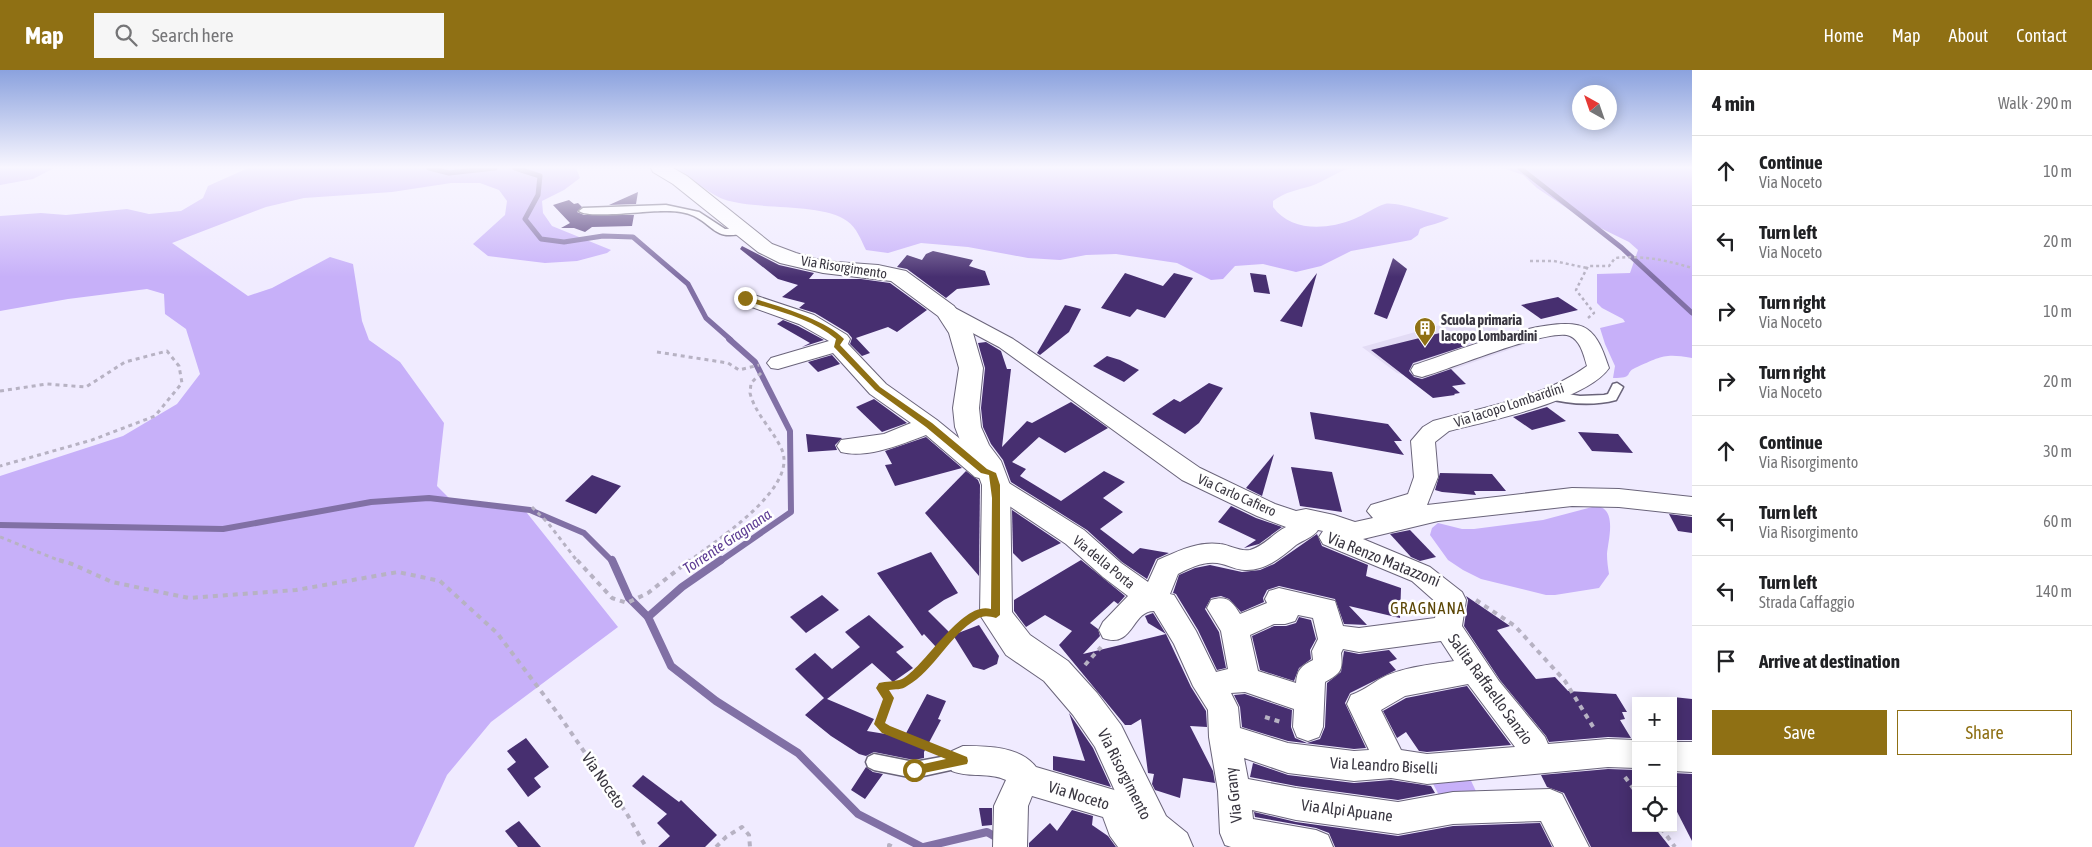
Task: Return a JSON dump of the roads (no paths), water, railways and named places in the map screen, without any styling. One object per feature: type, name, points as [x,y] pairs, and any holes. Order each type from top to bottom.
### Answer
[{"type":"main road","name":"Via Risorgimento","points":[[710,204],[765,248],[788,258],[823,267],[898,276],[946,311],[961,333],[971,368],[966,408],[968,427],[994,479],[996,615],[1018,645],[1056,671],[1068,683],[1108,736],[1152,829],[1174,847]]},
{"type":"street","name":"Via della Porta","points":[[745,298],[792,314],[825,328],[840,339],[837,346],[878,389],[929,425],[994,479],[1075,537],[1112,570],[1139,590],[1164,603],[1186,639],[1202,677],[1223,707],[1225,737]]},
{"type":"street","name":"Via Carlo Cafiero","points":[[946,311],[1006,343],[1191,474],[1266,510],[1306,523],[1334,524],[1354,532],[1438,512],[1572,497],[1619,498],[1692,506]]},
{"type":"street","name":"Via Iacopo Lombardini","points":[[1334,524],[1418,500],[1426,477],[1423,441],[1431,432],[1441,426],[1549,395],[1589,377],[1598,368],[1594,352],[1581,335],[1574,330],[1564,328],[1542,332],[1422,370]]},
{"type":"street","points":[[770,365],[837,346]]},
{"type":"street","points":[[850,446],[887,442],[929,425]]},
{"type":"street","points":[[1113,630],[1135,605],[1155,598],[1167,567],[1202,552],[1249,561],[1272,550],[1306,523]]},
{"type":"street","name":"Via Renzo Matazzoni","points":[[1306,523],[1421,574]]},
{"type":"street","name":"Salita Raffaello Sanzio","points":[[1421,574],[1452,600],[1448,628],[1488,690],[1534,748],[1538,758]]},
{"type":"street","points":[[1210,686],[1237,679],[1246,679],[1309,714],[1311,674],[1328,666],[1326,651],[1333,641],[1325,609],[1297,604],[1279,598],[1285,613],[1228,619],[1246,679]]},
{"type":"street","points":[[1332,636],[1359,640],[1448,628]]},
{"type":"street","points":[[1391,763],[1362,704],[1378,698],[1401,684],[1432,677],[1475,671]]},
{"type":"street","name":"Via Leandro Biselli","points":[[1225,737],[1288,758],[1354,766],[1391,763],[1427,769],[1538,758],[1622,753]]},
{"type":"street","name":"Via Grany","points":[[1225,737],[1234,791],[1237,833],[1316,847]]},
{"type":"street","points":[[1677,756],[1692,756]]},
{"type":"street","name":"Via Noceto","points":[[963,761],[994,761],[1023,772],[1019,792],[1116,805],[1122,824],[1138,847]]},
{"type":"street","name":"Via Alpi Apuane","points":[[1234,791],[1296,804],[1398,818],[1453,808],[1550,804],[1572,847]]},
{"type":"street","points":[[1010,847],[1019,792]]},
{"type":"lane","points":[[583,211],[601,213],[629,209],[684,211],[699,215],[708,224],[720,231],[735,233],[743,231]]},
{"type":"lane","points":[[1549,395],[1598,400],[1612,397],[1617,387]]},
{"type":"lane","name":"Via Noceto","points":[[874,762],[914,770],[963,761]]},
{"type":"waterway","name":"Torrente Gragnana","points":[[533,204],[525,219],[541,239],[564,242],[603,236],[633,237],[688,284],[706,318],[731,340]]},
{"type":"waterway","points":[[1566,204],[1622,248],[1692,313]]},
{"type":"waterway","name":"Torrente Gragnana","points":[[719,562],[791,512],[790,431],[755,362],[729,339]]},
{"type":"waterway","points":[[0,525],[223,529],[371,502],[429,498],[530,510],[584,533],[613,562]]},
{"type":"waterway","name":"Torrente Gragnana","points":[[648,617],[682,587],[721,560]]},
{"type":"waterway","points":[[613,562],[629,598],[648,617]]},
{"type":"waterway","name":"Torrente Gragnana","points":[[648,617],[671,666],[716,701],[798,753],[858,814],[922,847]]},
{"type":"waterway","name":"Torrente Gragnana","points":[[924,847],[987,832],[1013,847]]},
{"type":"place","name":"Scuola primaria Iacopo Lombardini","points":[[1425,347]]},
{"type":"district","name":"GRAGNANA","points":[[1428,608]]}]
